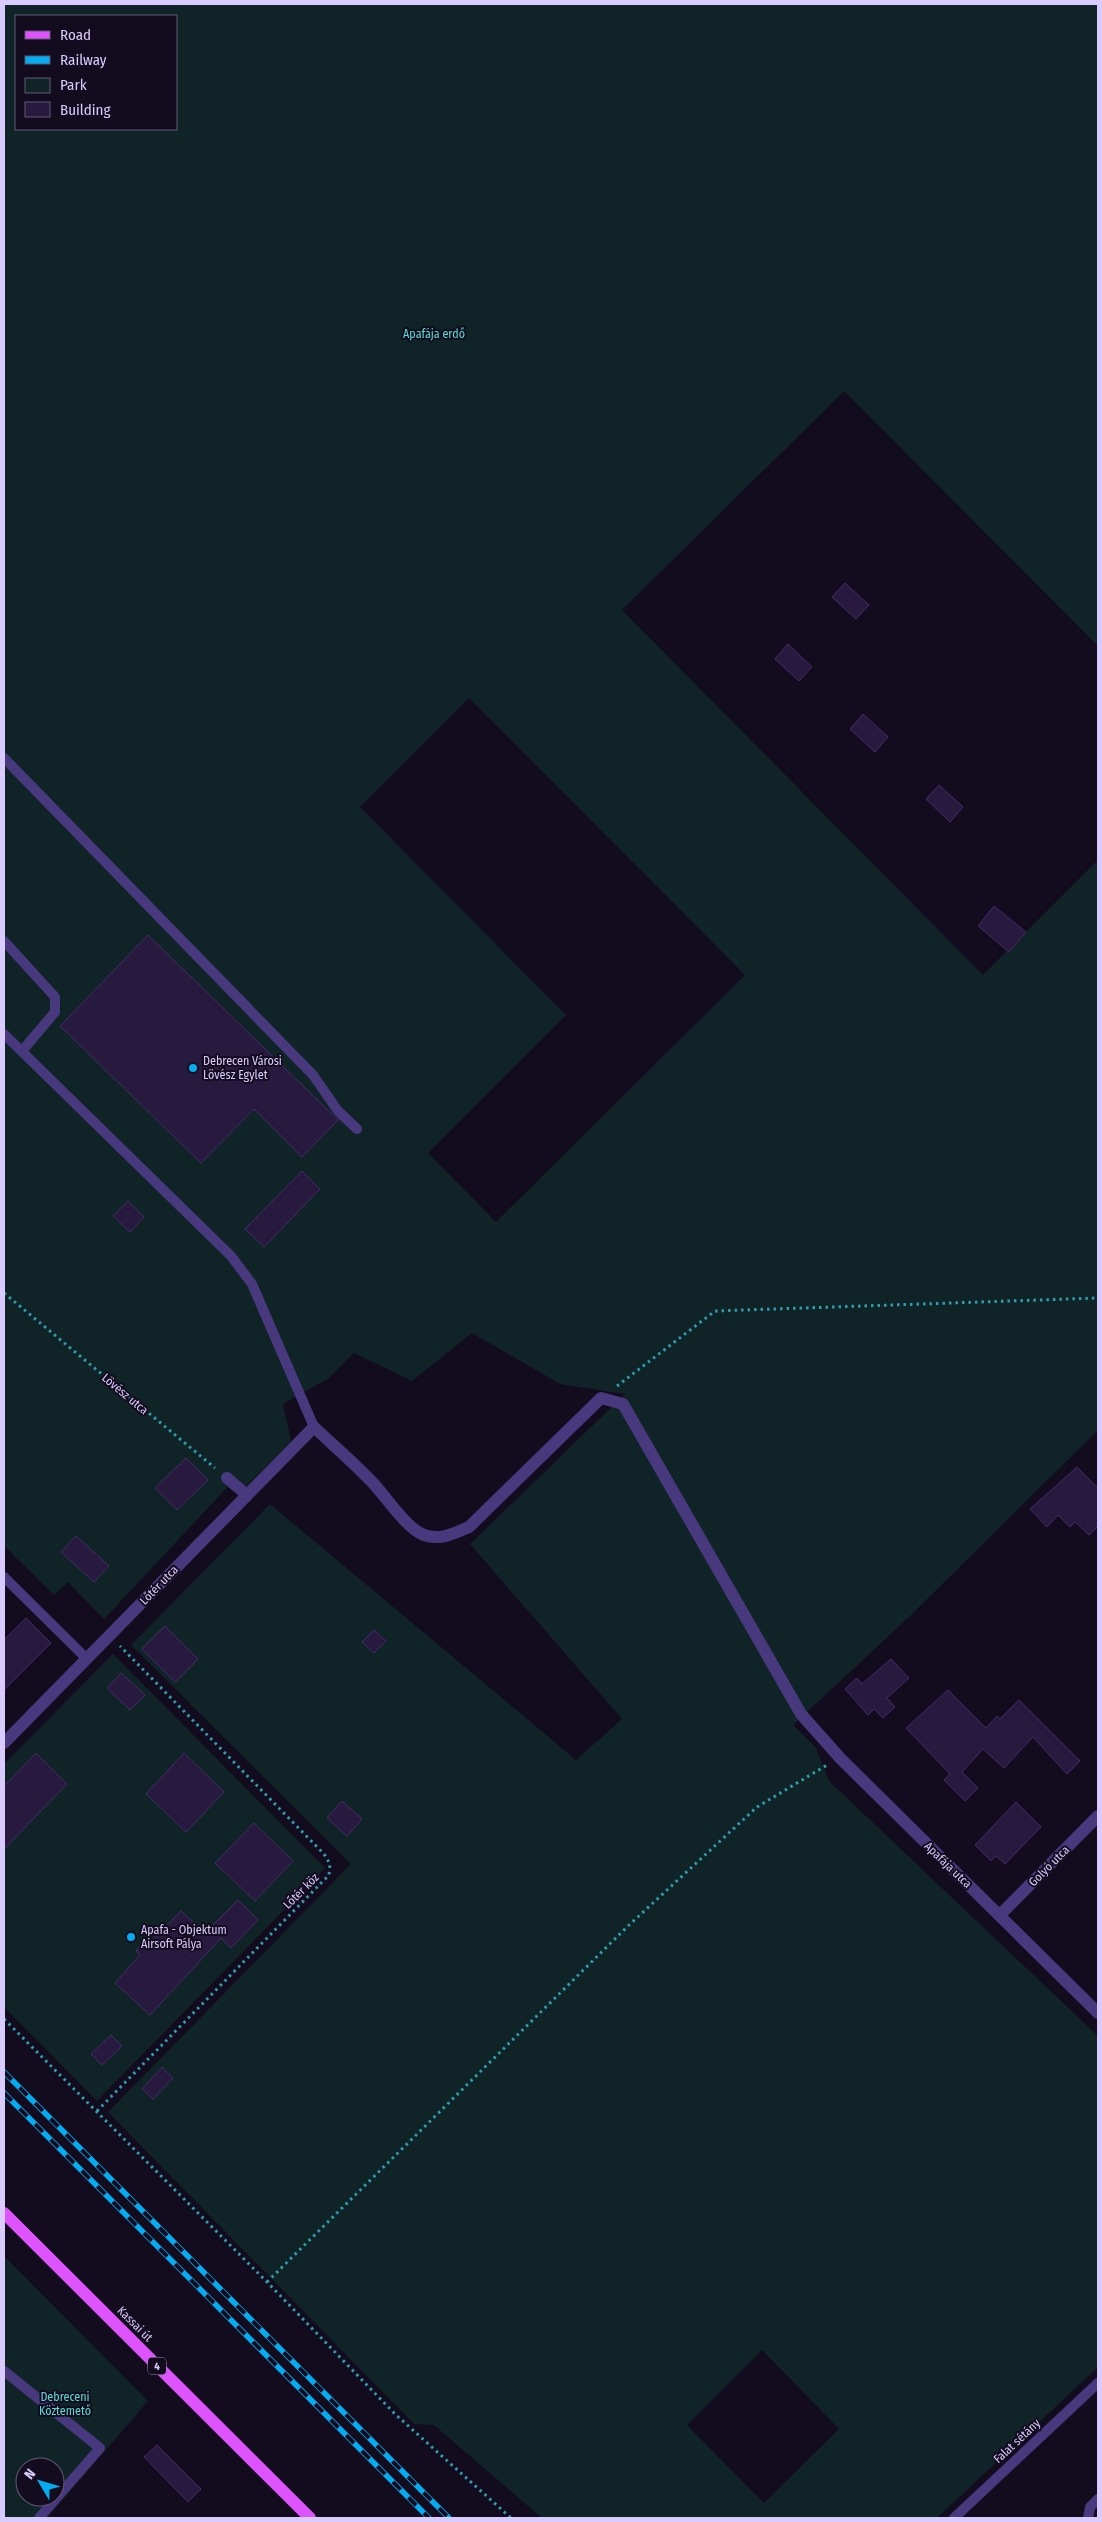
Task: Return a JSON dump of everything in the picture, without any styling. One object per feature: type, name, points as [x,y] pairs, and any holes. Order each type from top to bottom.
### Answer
[{"type":"main road","name":"Kassai út","points":[[4,2213],[310,2518]]},
{"type":"street","points":[[314,1427],[373,1483],[404,1518],[423,1535],[436,1538],[450,1535],[469,1527],[600,1398]]},
{"type":"street","name":"Apafája utca","points":[[600,1398],[623,1404],[800,1714],[840,1758],[1098,2014]]},
{"type":"street","name":"Lőtér utca","points":[[4,1743],[314,1427]]},
{"type":"street","points":[[227,1478],[247,1495]]},
{"type":"street","name":"Golyó utca","points":[[1000,1915],[1098,1816]]},
{"type":"lane","points":[[4,758],[313,1075],[338,1111],[357,1129]]},
{"type":"lane","points":[[4,941],[55,997],[55,1012],[22,1051]]},
{"type":"lane","points":[[4,1034],[231,1256],[252,1284],[314,1427]]},
{"type":"lane","points":[[4,1576],[87,1659]]},
{"type":"lane","points":[[4,2371],[100,2448],[39,2518]]},
{"type":"lane","name":"Falat sétány","points":[[954,2518],[1098,2383]]},
{"type":"lane","points":[[1088,2518],[1090,2507],[1098,2499]]},
{"type":"path","name":"Lövész utca","points":[[4,1293],[227,1478]]},
{"type":"path","points":[[600,1398],[715,1311],[1098,1298]]},
{"type":"path","name":"Lőtér köz","points":[[97,2110],[329,1875],[330,1864],[324,1854],[110,1636]]},
{"type":"path","points":[[267,2282],[628,1926],[757,1807],[840,1758]]},
{"type":"path","points":[[4,2020],[97,2110],[395,2414],[511,2518]]},
{"type":"green space","name":"Apafája erdő","points":[[4,4],[1098,4],[1098,646],[844,391],[622,610],[983,975],[1098,860],[1098,1430],[909,1617],[793,1725],[816,1748],[829,1781],[1098,2036],[1098,2367],[937,2518],[542,2518],[434,2425],[414,2424],[108,2112],[351,1864],[131,1645],[270,1504],[576,1760],[622,1719],[470,1544],[625,1394],[560,1384],[472,1333],[412,1381],[354,1353],[329,1378],[283,1404],[291,1441],[247,1486],[236,1478],[104,1619],[68,1582],[54,1595],[4,1546]],"holes":[[[469,698],[745,975],[496,1222],[428,1153],[566,1015],[360,807]],[[762,2350],[839,2429],[764,2503],[687,2425]]]},
{"type":"green space","name":"Apafa - Objektum Airsoft Pálya","points":[[113,1654],[325,1868],[97,2101],[4,2007],[4,1764]]},
{"type":"green space","name":"Debreceni Köztemető","points":[[4,2256],[148,2401],[65,2497],[65,2457],[15,2457],[15,2507],[56,2507],[47,2518],[4,2518]]},
{"type":"building","points":[[845,583],[869,605],[856,619],[832,597]]},
{"type":"building","points":[[788,644],[812,667],[799,681],[775,659]]},
{"type":"building","points":[[863,714],[888,737],[875,752],[850,729]]},
{"type":"building","points":[[939,785],[963,807],[950,822],[926,799]]},
{"type":"building","points":[[994,906],[1026,932],[1009,952],[978,926]]},
{"type":"building","name":"Debrecen Városi Lövész Egylet","points":[[148,935],[338,1120],[302,1157],[254,1109],[201,1163],[60,1026]]},
{"type":"building","points":[[302,1171],[320,1189],[264,1247],[245,1229]]},
{"type":"building","points":[[128,1201],[144,1217],[130,1232],[113,1216]]},
{"type":"building","points":[[186,1458],[208,1480],[177,1510],[155,1488]]},
{"type":"building","points":[[1077,1467],[1098,1488],[1098,1526],[1089,1535],[1075,1522],[1070,1527],[1058,1515],[1047,1527],[1030,1509]]},
{"type":"building","points":[[76,1536],[109,1566],[94,1582],[61,1552]]},
{"type":"building","points":[[26,1618],[51,1643],[4,1690],[4,1640]]},
{"type":"building","points":[[165,1626],[198,1659],[175,1682],[142,1649]]},
{"type":"building","points":[[374,1630],[386,1641],[374,1653],[362,1642]]},
{"type":"building","points":[[891,1659],[909,1678],[887,1698],[895,1707],[883,1718],[874,1709],[868,1715],[845,1689],[857,1678],[862,1684]]},
{"type":"building","points":[[121,1673],[145,1695],[130,1710],[107,1688]]},
{"type":"building","points":[[948,1690],[986,1728],[997,1716],[1000,1719],[1019,1700],[1080,1761],[1067,1774],[1033,1737],[1004,1768],[983,1749],[962,1772],[978,1788],[965,1801],[944,1780],[950,1774],[906,1728]]},
{"type":"building","points":[[36,1753],[67,1784],[4,1849],[4,1786]]},
{"type":"building","points":[[184,1753],[224,1792],[186,1832],[146,1794]]},
{"type":"building","points":[[342,1801],[362,1819],[347,1836],[327,1818]]},
{"type":"building","points":[[1016,1802],[1041,1827],[1005,1864],[996,1856],[991,1861],[975,1845]]},
{"type":"building","points":[[254,1823],[293,1861],[255,1901],[215,1863]]},
{"type":"building","points":[[238,1900],[258,1920],[231,1948],[221,1938],[150,2015],[115,1983],[140,1955],[136,1951],[148,1937],[152,1941],[181,1911],[205,1933]]},
{"type":"building","points":[[111,2035],[122,2046],[102,2065],[91,2054]]},
{"type":"building","points":[[162,2067],[173,2078],[153,2099],[142,2089]]},
{"type":"building","points":[[157,2445],[201,2489],[188,2502],[144,2457]]},
{"type":"railway","points":[[4,2072],[449,2518]]},
{"type":"railway","points":[[4,2093],[429,2518]]},
{"type":"place","name":"Debrecen Városi Lövész Egylet","points":[[193,1068]]},
{"type":"place","name":"Apafa - Objektum Airsoft Pálya","points":[[131,1937]]}]
